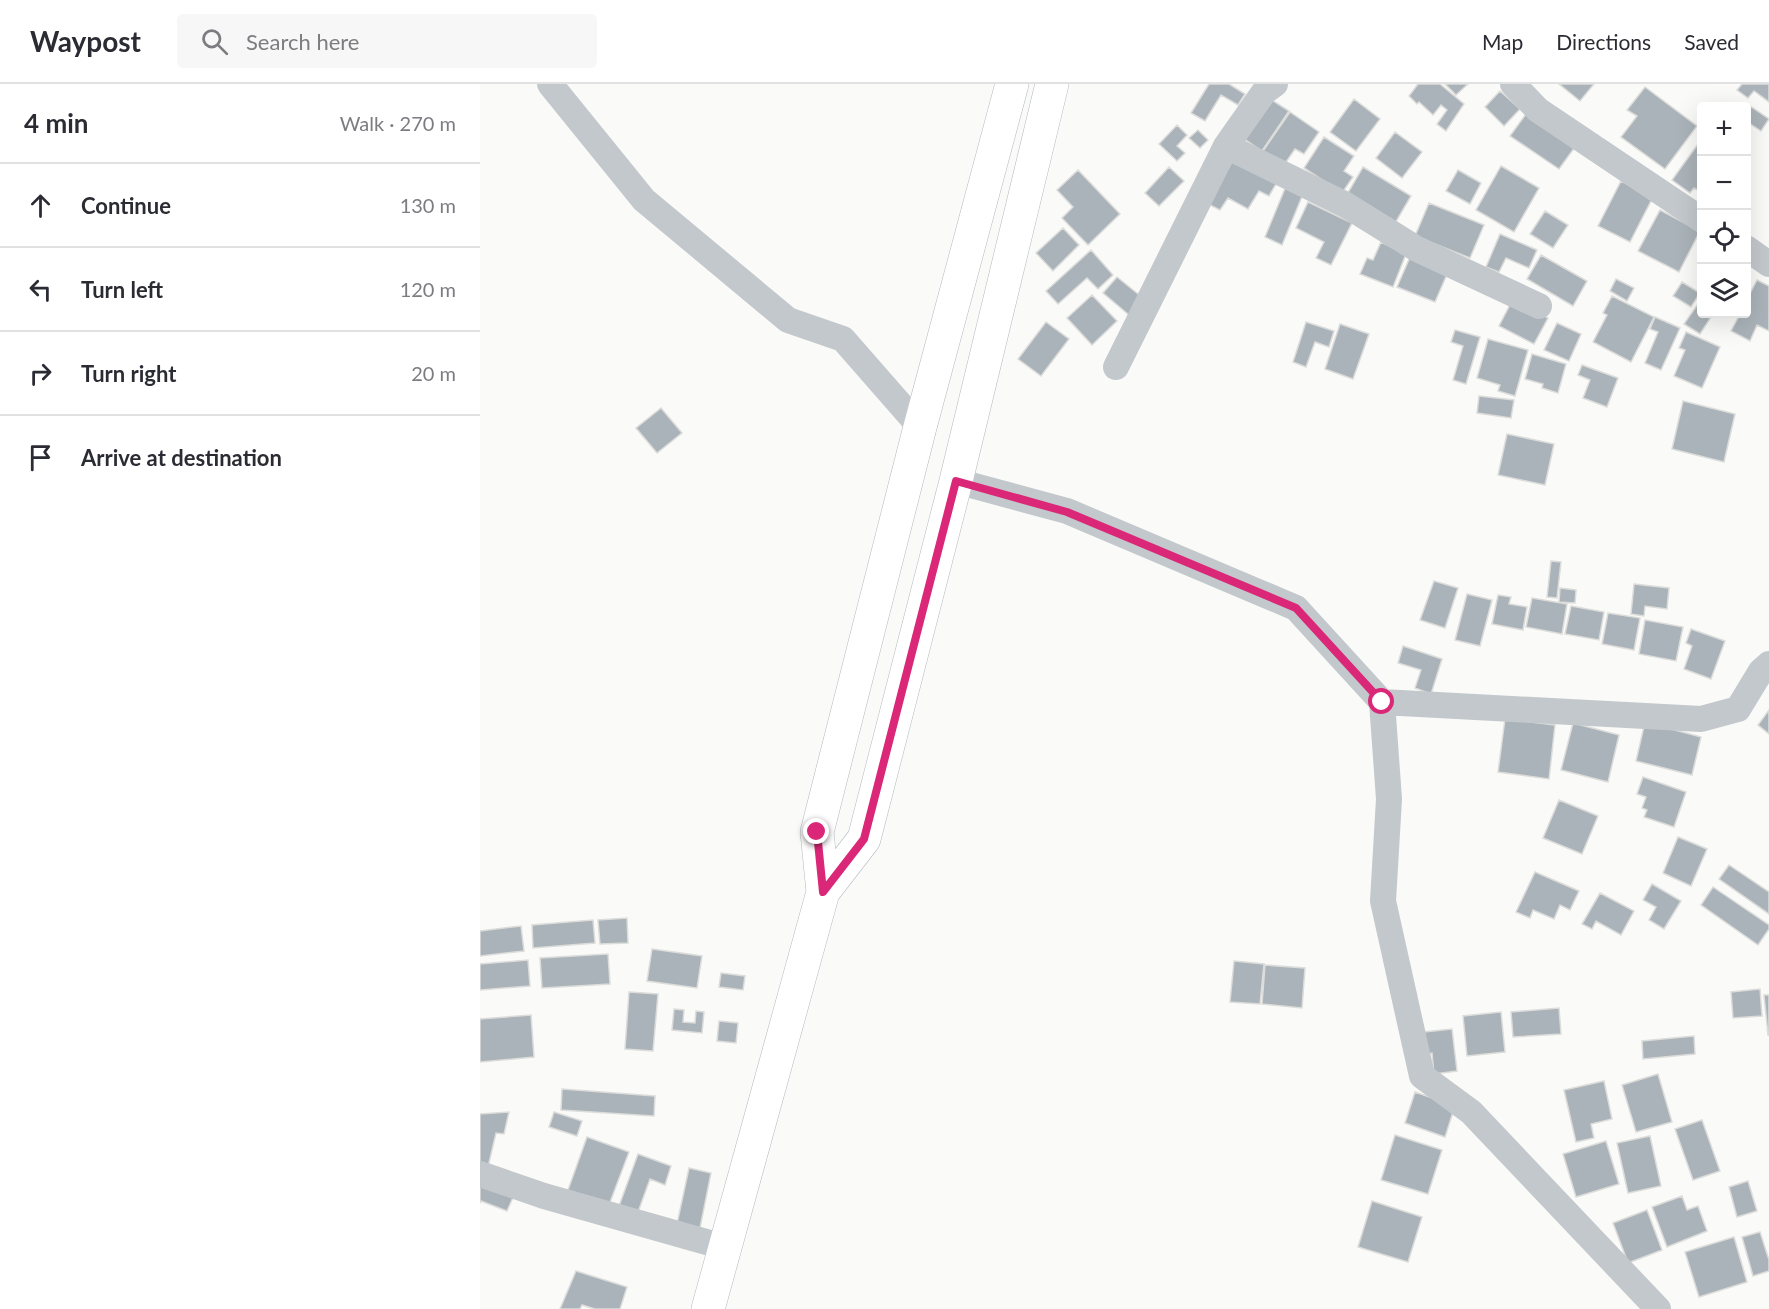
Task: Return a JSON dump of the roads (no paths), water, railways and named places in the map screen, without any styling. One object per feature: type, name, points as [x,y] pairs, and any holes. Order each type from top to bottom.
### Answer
[{"type":"main road","points":[[708,1309],[823,892],[817,832],[1012,84]]},
{"type":"main road","points":[[823,892],[864,839],[956,481],[1052,84]]},
{"type":"street","points":[[550,84],[644,200],[788,320],[843,339],[921,427]]},
{"type":"street","points":[[1116,367],[1226,146],[1264,93],[1275,84]]},
{"type":"street","points":[[1513,84],[1538,110],[1697,217]]},
{"type":"street","points":[[1226,146],[1346,205],[1417,249],[1539,306]]},
{"type":"street","points":[[1751,251],[1769,264]]},
{"type":"street","points":[[956,481],[1067,512],[1296,608],[1382,702],[1389,799],[1383,901],[1422,1076],[1470,1112],[1658,1309]]},
{"type":"street","points":[[1382,702],[1701,719],[1738,710],[1761,671],[1769,664]]},
{"type":"street","points":[[480,1174],[544,1196],[724,1247]]}]
